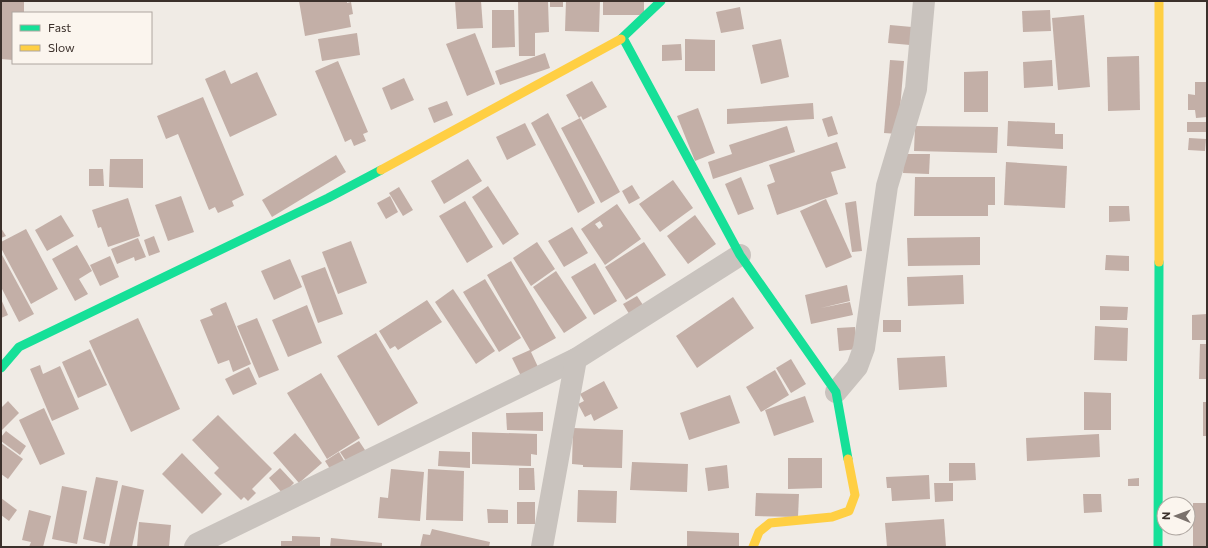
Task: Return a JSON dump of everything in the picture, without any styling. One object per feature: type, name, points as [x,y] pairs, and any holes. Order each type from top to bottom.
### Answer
[{"type":"street","points":[[1,368],[19,347],[328,198],[623,38],[661,1]]},
{"type":"street","points":[[836,392],[857,367],[864,348],[887,186],[916,89],[924,1]]},
{"type":"street","points":[[1158,547],[1159,1]]},
{"type":"street","points":[[623,38],[740,255],[836,392],[855,494],[849,511],[832,518],[770,523],[759,532],[753,547]]},
{"type":"street","points":[[195,547],[197,544],[576,359],[740,255]]},
{"type":"street","points":[[542,547],[576,359]]},
{"type":"building","points":[[1,1],[24,1],[24,12],[12,12],[12,60],[1,59]]},
{"type":"building","points":[[299,1],[351,2],[353,14],[349,15],[351,27],[305,36]]},
{"type":"building","points":[[455,1],[481,1],[483,28],[457,29]]},
{"type":"building","points":[[518,1],[548,1],[549,32],[535,33],[535,56],[519,56]]},
{"type":"building","points":[[550,1],[563,1],[563,7],[550,7]]},
{"type":"building","points":[[566,1],[600,1],[599,32],[565,31]]},
{"type":"building","points":[[603,1],[644,1],[644,15],[603,15]]},
{"type":"building","points":[[740,7],[744,29],[721,33],[716,12]]},
{"type":"building","points":[[492,10],[514,10],[515,47],[492,48]]},
{"type":"building","points":[[1050,10],[1051,31],[1023,32],[1022,11]]},
{"type":"building","points":[[1084,15],[1090,87],[1058,90],[1052,18]]},
{"type":"building","points":[[890,25],[912,27],[910,45],[888,43]]},
{"type":"building","points":[[357,33],[360,55],[322,61],[318,39]]},
{"type":"building","points":[[475,33],[495,84],[467,96],[446,44]]},
{"type":"building","points":[[685,39],[715,40],[715,71],[685,71]]},
{"type":"building","points":[[781,39],[789,77],[761,84],[752,45]]},
{"type":"building","points":[[681,44],[682,60],[662,61],[662,45]]},
{"type":"building","points":[[545,53],[550,68],[500,85],[495,71]]},
{"type":"building","points":[[1139,56],[1140,110],[1108,111],[1107,57]]},
{"type":"building","points":[[890,60],[904,61],[898,134],[884,133]]},
{"type":"building","points":[[1052,60],[1053,86],[1024,88],[1023,62]]},
{"type":"building","points":[[338,61],[368,132],[363,134],[366,141],[354,146],[351,139],[345,142],[315,71]]},
{"type":"building","points":[[225,70],[231,84],[257,72],[277,115],[230,137],[205,79]]},
{"type":"building","points":[[988,71],[988,112],[964,112],[964,72]]},
{"type":"building","points":[[404,78],[414,100],[391,110],[382,88]]},
{"type":"building","points":[[592,81],[607,107],[583,120],[581,116],[579,118],[566,95]]},
{"type":"building","points":[[1195,82],[1207,82],[1207,117],[1196,118],[1195,110],[1188,110],[1188,94],[1195,95]]},
{"type":"building","points":[[203,97],[244,195],[232,201],[234,206],[218,213],[215,207],[209,210],[178,134],[166,139],[157,116]]},
{"type":"building","points":[[447,101],[453,115],[434,123],[428,108]]},
{"type":"building","points":[[813,103],[814,119],[727,124],[727,109]]},
{"type":"building","points":[[698,108],[715,153],[695,161],[677,116]]},
{"type":"building","points":[[548,113],[595,203],[578,213],[531,123]]},
{"type":"building","points":[[832,116],[838,134],[828,137],[822,119]]},
{"type":"building","points":[[580,118],[620,192],[601,203],[561,128]]},
{"type":"building","points":[[1008,121],[1055,123],[1055,134],[1063,134],[1063,149],[1007,146]]},
{"type":"building","points":[[1187,122],[1207,122],[1207,132],[1187,132]]},
{"type":"building","points":[[525,123],[536,145],[507,160],[496,137]]},
{"type":"building","points":[[787,126],[795,152],[713,179],[708,162],[732,154],[729,145]]},
{"type":"building","points":[[915,126],[998,127],[997,153],[914,151]]},
{"type":"building","points":[[1189,138],[1206,139],[1205,151],[1188,150]]},
{"type":"building","points":[[837,142],[846,168],[831,172],[838,194],[777,215],[767,185],[775,182],[769,165]]},
{"type":"building","points":[[904,154],[930,154],[929,174],[903,173]]},
{"type":"building","points":[[336,155],[346,172],[272,217],[262,200]]},
{"type":"building","points":[[110,159],[143,159],[143,188],[109,187]]},
{"type":"building","points":[[468,159],[482,181],[444,204],[431,181]]},
{"type":"building","points":[[1006,162],[1067,166],[1065,208],[1004,205]]},
{"type":"building","points":[[89,169],[103,169],[104,186],[89,186]]},
{"type":"building","points":[[741,177],[754,209],[738,215],[725,184]]},
{"type":"building","points":[[915,177],[995,177],[995,205],[988,205],[988,216],[914,216]]},
{"type":"building","points":[[673,180],[693,208],[660,232],[639,204]]},
{"type":"building","points":[[632,185],[640,198],[629,204],[622,191]]},
{"type":"building","points":[[488,186],[519,234],[503,245],[472,197]]},
{"type":"building","points":[[399,187],[413,210],[403,216],[389,193]]},
{"type":"building","points":[[181,196],[194,232],[168,241],[155,205]]},
{"type":"building","points":[[390,196],[398,212],[386,219],[377,203]]},
{"type":"building","points":[[128,198],[140,236],[108,247],[101,227],[98,228],[92,210]]},
{"type":"building","points":[[826,199],[852,257],[826,268],[800,211]]},
{"type":"building","points":[[465,201],[493,247],[467,263],[439,216]]},
{"type":"building","points":[[856,201],[862,251],[852,252],[845,203]]},
{"type":"building","points":[[617,204],[641,239],[605,265],[581,229]],"holes":[[[600,221],[603,226],[599,229],[595,224]]]},
{"type":"building","points":[[1109,206],[1129,206],[1130,221],[1109,222]]},
{"type":"building","points":[[61,215],[74,236],[47,251],[35,230]]},
{"type":"building","points":[[695,215],[716,244],[688,264],[667,236]]},
{"type":"building","points":[[572,227],[588,253],[564,267],[548,241]]},
{"type":"building","points":[[1,228],[6,236],[1,238]]},
{"type":"building","points":[[26,229],[58,289],[31,304],[1,248],[1,242]]},
{"type":"building","points":[[154,236],[160,252],[149,256],[144,240]]},
{"type":"building","points":[[980,237],[980,265],[908,266],[907,238]]},
{"type":"building","points":[[138,238],[146,257],[135,261],[134,257],[117,264],[111,249]]},
{"type":"building","points":[[351,241],[367,283],[338,294],[322,252]]},
{"type":"building","points":[[537,242],[555,269],[531,286],[513,258]]},
{"type":"building","points":[[644,242],[666,275],[626,300],[605,267]]},
{"type":"building","points":[[77,245],[92,271],[79,279],[88,294],[75,301],[52,259]]},
{"type":"building","points":[[1,253],[34,314],[19,322],[1,287]]},
{"type":"building","points":[[1106,255],[1129,256],[1129,271],[1105,270]]},
{"type":"building","points":[[110,256],[119,277],[100,286],[90,265]]},
{"type":"building","points":[[290,259],[302,287],[274,300],[261,271]]},
{"type":"building","points":[[511,261],[556,338],[531,352],[539,369],[522,378],[512,358],[530,350],[487,275]]},
{"type":"building","points":[[595,263],[617,301],[594,315],[571,277]]},
{"type":"building","points":[[325,267],[343,314],[318,323],[301,276]]},
{"type":"building","points":[[556,271],[587,318],[564,333],[533,287]]},
{"type":"building","points":[[963,275],[964,304],[908,306],[907,277]]},
{"type":"building","points":[[485,279],[521,338],[499,352],[463,292]]},
{"type":"building","points":[[847,285],[850,301],[821,308],[850,302],[853,315],[811,324],[805,295]]},
{"type":"building","points":[[453,289],[495,351],[476,364],[435,302]]},
{"type":"building","points":[[637,296],[645,308],[631,317],[623,304]]},
{"type":"building","points":[[733,297],[754,328],[697,368],[676,336]]},
{"type":"building","points":[[1,299],[8,315],[1,318]]},
{"type":"building","points":[[427,300],[442,322],[398,350],[395,346],[390,349],[379,331]]},
{"type":"building","points":[[226,302],[251,364],[233,372],[229,360],[218,364],[200,320],[213,315],[210,309]]},
{"type":"building","points":[[307,305],[322,343],[288,357],[272,320]]},
{"type":"building","points":[[1100,306],[1128,307],[1127,320],[1100,320]]},
{"type":"building","points":[[1207,314],[1207,340],[1192,340],[1192,315]]},
{"type":"building","points":[[138,318],[180,409],[131,432],[89,341]]},
{"type":"building","points":[[257,318],[279,370],[259,378],[237,326]]},
{"type":"building","points":[[883,320],[901,320],[901,332],[883,332]]},
{"type":"building","points":[[1095,326],[1128,328],[1127,361],[1094,360]]},
{"type":"building","points":[[855,327],[857,349],[839,351],[837,328]]},
{"type":"building","points":[[376,333],[418,403],[378,426],[337,356]]},
{"type":"building","points":[[1200,344],[1207,344],[1207,379],[1199,379]]},
{"type":"building","points":[[90,349],[107,385],[78,398],[62,362]]},
{"type":"building","points":[[945,356],[947,387],[899,390],[897,358]]},
{"type":"building","points":[[791,359],[806,384],[791,393],[776,368]]},
{"type":"building","points":[[40,365],[43,374],[60,366],[79,409],[52,421],[30,369]]},
{"type":"building","points":[[249,367],[257,384],[233,395],[225,379]]},
{"type":"building","points":[[775,370],[789,395],[761,412],[746,387]]},
{"type":"building","points":[[321,373],[360,438],[327,459],[287,393]]},
{"type":"building","points":[[604,381],[618,408],[594,421],[591,414],[585,417],[578,404],[584,401],[580,394]]},
{"type":"building","points":[[1084,392],[1111,393],[1111,430],[1084,430]]},
{"type":"building","points":[[730,395],[740,423],[689,440],[680,413]]},
{"type":"building","points":[[805,396],[814,422],[774,436],[765,410]]},
{"type":"building","points":[[8,401],[19,413],[1,431],[1,408]]},
{"type":"building","points":[[1203,402],[1207,402],[1207,436],[1203,436]]},
{"type":"building","points":[[44,408],[65,454],[40,465],[19,420]]},
{"type":"building","points":[[543,412],[543,431],[507,430],[506,413]]},
{"type":"building","points":[[218,415],[272,469],[252,489],[256,493],[248,501],[244,497],[241,500],[214,473],[219,468],[192,440]]},
{"type":"building","points":[[573,428],[623,430],[622,468],[583,467],[583,465],[572,464]]},
{"type":"building","points":[[6,431],[26,446],[20,455],[1,441],[1,437]]},
{"type":"building","points":[[472,432],[537,434],[537,455],[531,454],[531,466],[472,464]]},
{"type":"building","points":[[295,433],[322,463],[299,483],[273,453]]},
{"type":"building","points":[[1099,434],[1100,457],[1027,461],[1026,438]]},
{"type":"building","points":[[359,441],[367,453],[348,464],[340,452]]},
{"type":"building","points":[[1,443],[23,459],[8,479],[1,474]]},
{"type":"building","points":[[439,451],[470,452],[470,468],[438,466]]},
{"type":"building","points":[[339,452],[346,464],[332,472],[325,461]]},
{"type":"building","points":[[182,453],[222,494],[202,514],[162,474]]},
{"type":"building","points":[[788,458],[822,458],[822,488],[788,489]]},
{"type":"building","points":[[632,462],[688,464],[687,492],[630,490]]},
{"type":"building","points":[[949,463],[975,463],[976,480],[949,481]]},
{"type":"building","points":[[727,465],[729,488],[708,491],[705,468]]},
{"type":"building","points":[[280,468],[294,483],[283,494],[269,478]]},
{"type":"building","points":[[519,468],[534,468],[535,490],[519,490]]},
{"type":"building","points":[[391,469],[424,472],[420,521],[378,518],[380,497],[388,498]]},
{"type":"building","points":[[428,469],[464,471],[463,521],[426,520]]},
{"type":"building","points":[[929,475],[930,499],[892,501],[891,488],[887,488],[886,477]]},
{"type":"building","points":[[96,477],[118,481],[105,544],[83,539]]},
{"type":"building","points":[[1139,478],[1139,486],[1128,486],[1128,479]]},
{"type":"building","points":[[934,483],[953,483],[953,501],[935,502]]},
{"type":"building","points":[[122,485],[144,490],[132,547],[109,547]]},
{"type":"building","points":[[62,486],[87,491],[77,544],[52,539]]},
{"type":"building","points":[[578,490],[617,491],[616,523],[577,522]]},
{"type":"building","points":[[756,493],[799,494],[798,517],[755,516]]},
{"type":"building","points":[[1083,494],[1101,494],[1102,512],[1084,513]]},
{"type":"building","points":[[1,498],[17,510],[9,521],[1,515]]},
{"type":"building","points":[[517,502],[535,502],[535,524],[517,524]]},
{"type":"building","points":[[1196,503],[1207,503],[1207,547],[1193,547],[1193,536],[1196,536]]},
{"type":"building","points":[[487,509],[508,510],[508,523],[488,523]]},
{"type":"building","points":[[29,510],[51,516],[43,547],[29,547],[31,542],[22,540]]},
{"type":"building","points":[[944,519],[946,547],[887,547],[885,523]]},
{"type":"building","points":[[139,522],[171,525],[169,547],[137,547]]},
{"type":"building","points":[[432,529],[490,542],[489,547],[420,547],[423,534],[430,535]]},
{"type":"building","points":[[687,531],[739,533],[739,547],[687,547]]},
{"type":"building","points":[[292,536],[320,537],[320,547],[281,547],[281,541],[292,541]]},
{"type":"building","points":[[331,538],[382,543],[382,547],[330,547]]},
{"type":"traffic: fast","points":[[621,39],[661,1]]},
{"type":"traffic: fast","points":[[623,38],[740,255],[836,392],[848,459]]},
{"type":"traffic: fast","points":[[1,368],[19,347],[328,198],[381,170]]},
{"type":"traffic: fast","points":[[1158,547],[1159,262]]},
{"type":"traffic: slow","points":[[1159,1],[1159,262]]},
{"type":"traffic: slow","points":[[381,170],[621,39]]},
{"type":"traffic: slow","points":[[753,547],[759,532],[770,523],[832,517],[849,511],[855,495],[848,459]]}]
